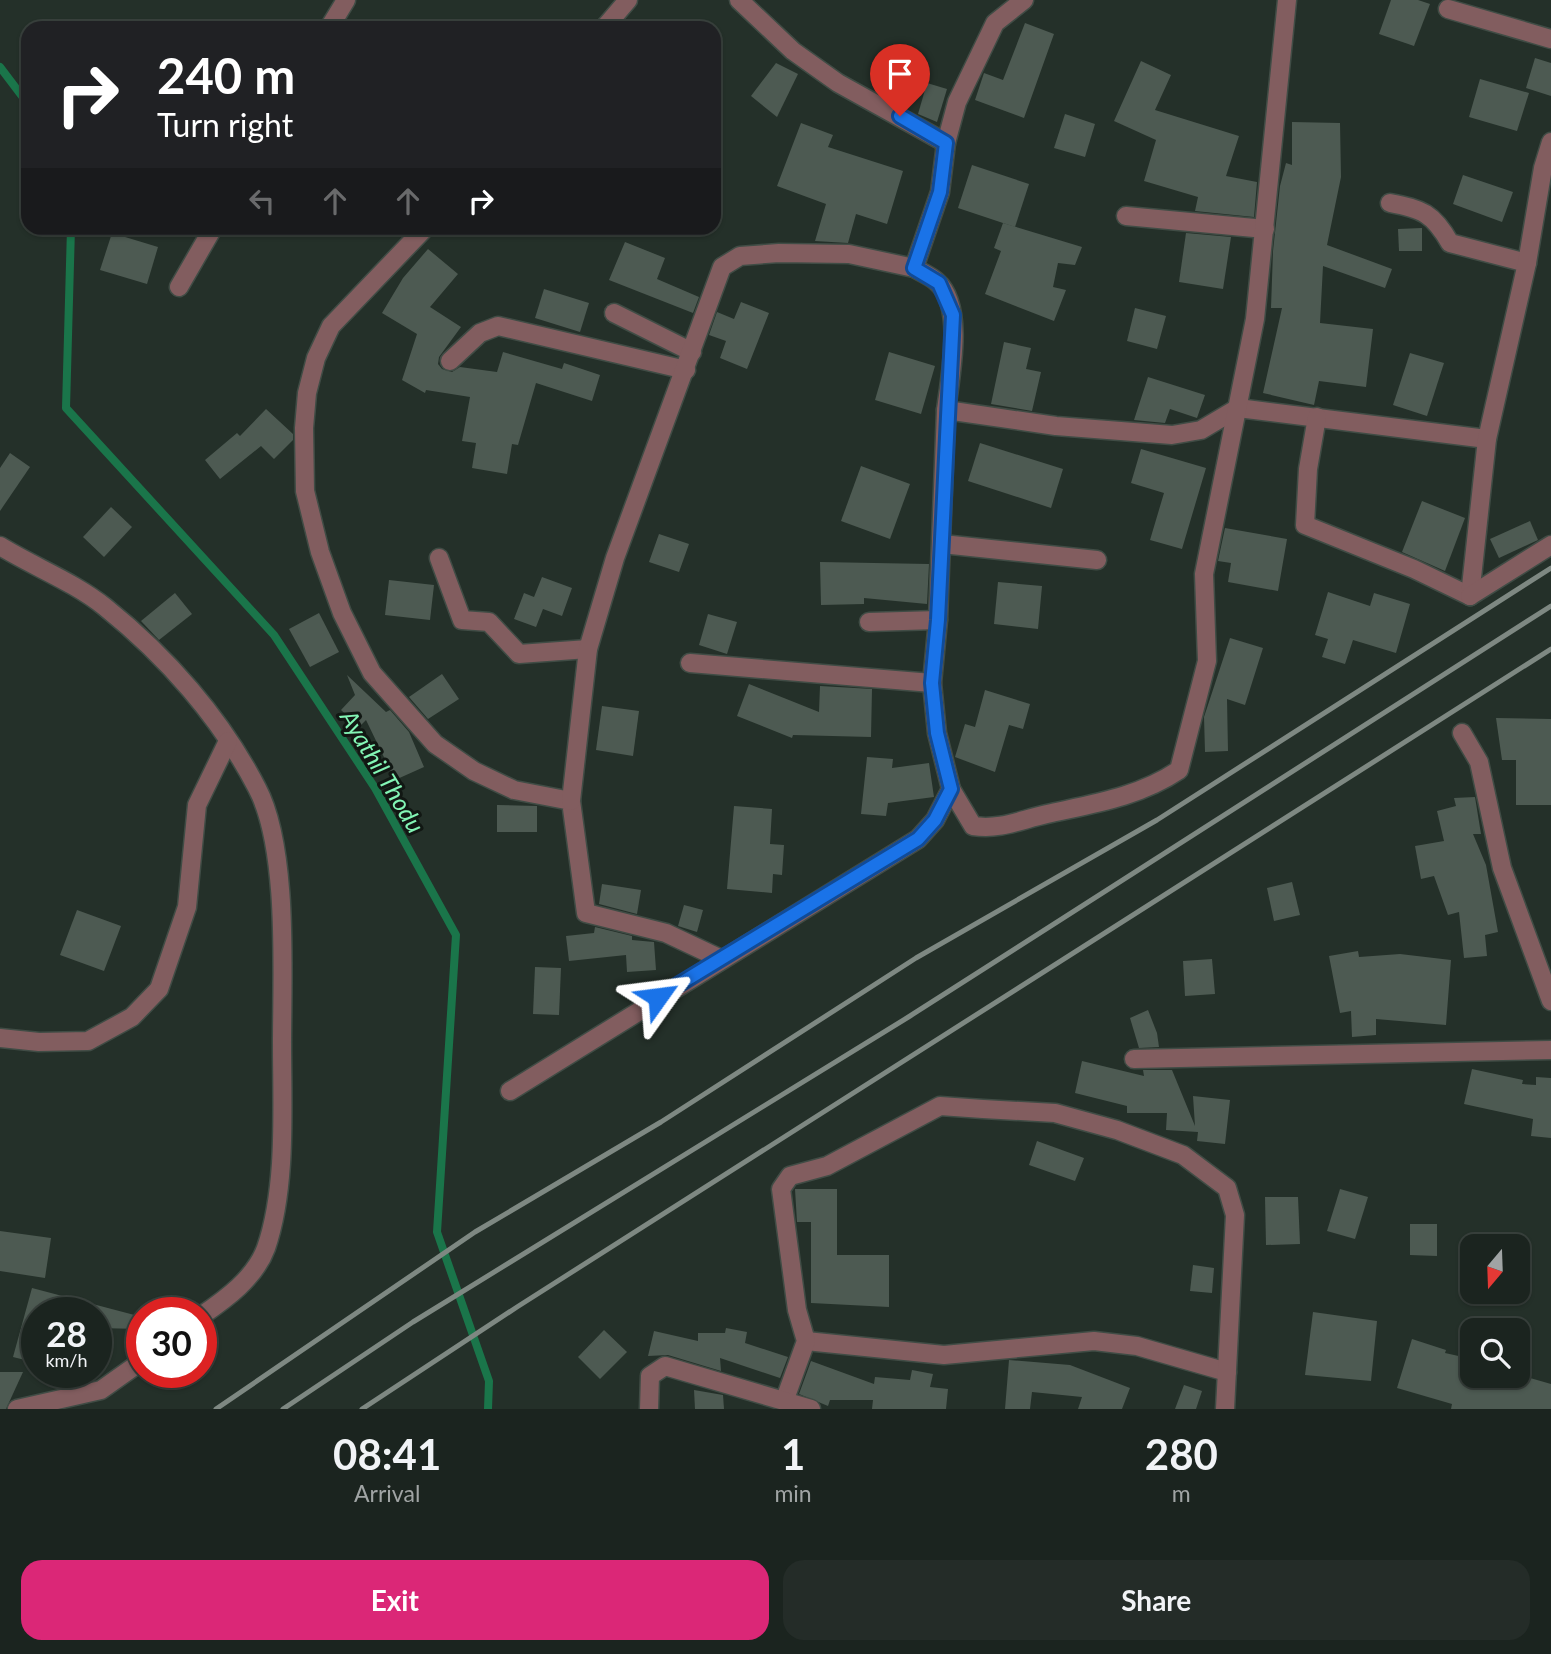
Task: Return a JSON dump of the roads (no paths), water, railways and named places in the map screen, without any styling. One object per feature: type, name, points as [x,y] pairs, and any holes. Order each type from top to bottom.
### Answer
[{"type":"street","points":[[333,21],[346,0]]},
{"type":"street","points":[[610,21],[628,0]]},
{"type":"street","points":[[739,0],[793,51],[838,83],[946,143]]},
{"type":"street","points":[[914,268],[940,192],[946,143],[957,102],[995,23],[1024,0]]},
{"type":"street","points":[[721,959],[666,933],[586,913],[571,801],[588,649],[615,558],[722,267],[740,256],[849,254],[914,268],[939,283],[953,315],[953,353],[946,410],[942,544],[932,683],[937,733],[951,789],[973,826],[990,828],[1091,806],[1161,782],[1179,770],[1207,661],[1204,574],[1255,319],[1287,0]]},
{"type":"street","points":[[1448,9],[1551,39]]},
{"type":"street","points":[[1470,596],[1487,439],[1527,263],[1543,168],[1551,142]]},
{"type":"street","points":[[1390,203],[1418,208],[1438,221],[1450,243],[1527,263]]},
{"type":"street","points":[[1126,216],[1265,229]]},
{"type":"street","points":[[178,286],[209,235]]},
{"type":"street","points":[[418,235],[331,326],[316,358],[307,393],[304,428],[305,491],[320,552],[342,613],[372,673],[435,744],[474,771],[514,790],[571,801]]},
{"type":"street","points":[[614,313],[692,352]]},
{"type":"street","points":[[450,361],[480,333],[498,326],[686,370]]},
{"type":"street","points":[[946,410],[1056,426],[1172,435],[1201,430],[1238,408],[1487,439]]},
{"type":"street","points":[[1317,416],[1308,469],[1306,525],[1414,569],[1470,596]]},
{"type":"street","points":[[942,544],[1097,560]]},
{"type":"street","points":[[1470,596],[1551,545]]},
{"type":"street","points":[[0,547],[104,606],[182,678],[228,741],[258,789],[272,831],[282,936],[282,1132],[276,1197],[265,1250],[246,1280],[217,1303]]},
{"type":"street","points":[[439,558],[462,620],[489,622],[519,654],[588,649]]},
{"type":"street","points":[[869,622],[938,620]]},
{"type":"street","points":[[690,663],[932,683]]},
{"type":"street","points":[[1462,733],[1479,762],[1502,868],[1551,1001]]},
{"type":"street","points":[[0,1038],[39,1042],[88,1041],[132,1017],[159,989],[187,907],[197,805],[228,741]]},
{"type":"street","points":[[510,1091],[918,839],[935,820],[951,789]]},
{"type":"street","points":[[1134,1059],[1551,1050]]},
{"type":"street","points":[[785,1399],[806,1341],[797,1310],[781,1189],[790,1176],[827,1166],[940,1107],[1055,1113],[1117,1130],[1184,1155],[1227,1188],[1236,1215],[1225,1409]]},
{"type":"street","points":[[806,1341],[944,1355],[1094,1341],[1137,1346],[1227,1372]]},
{"type":"street","points":[[649,1409],[650,1376],[665,1366],[785,1399],[811,1409]]},
{"type":"street","points":[[17,1409],[102,1390],[126,1373]]},
{"type":"waterway","name":"Ayathil Thodu","points":[[0,67],[21,95]]},
{"type":"waterway","name":"Ayathil Thodu","points":[[71,235],[66,408],[274,635],[375,788],[456,935],[437,1232],[489,1381],[488,1409]]},
{"type":"railway","points":[[216,1409],[475,1232],[661,1122],[916,958],[1157,820],[1551,568]]},
{"type":"railway","points":[[283,1409],[413,1322],[910,1016],[1551,606]]},
{"type":"railway","points":[[362,1409],[517,1307],[1551,649]]}]
